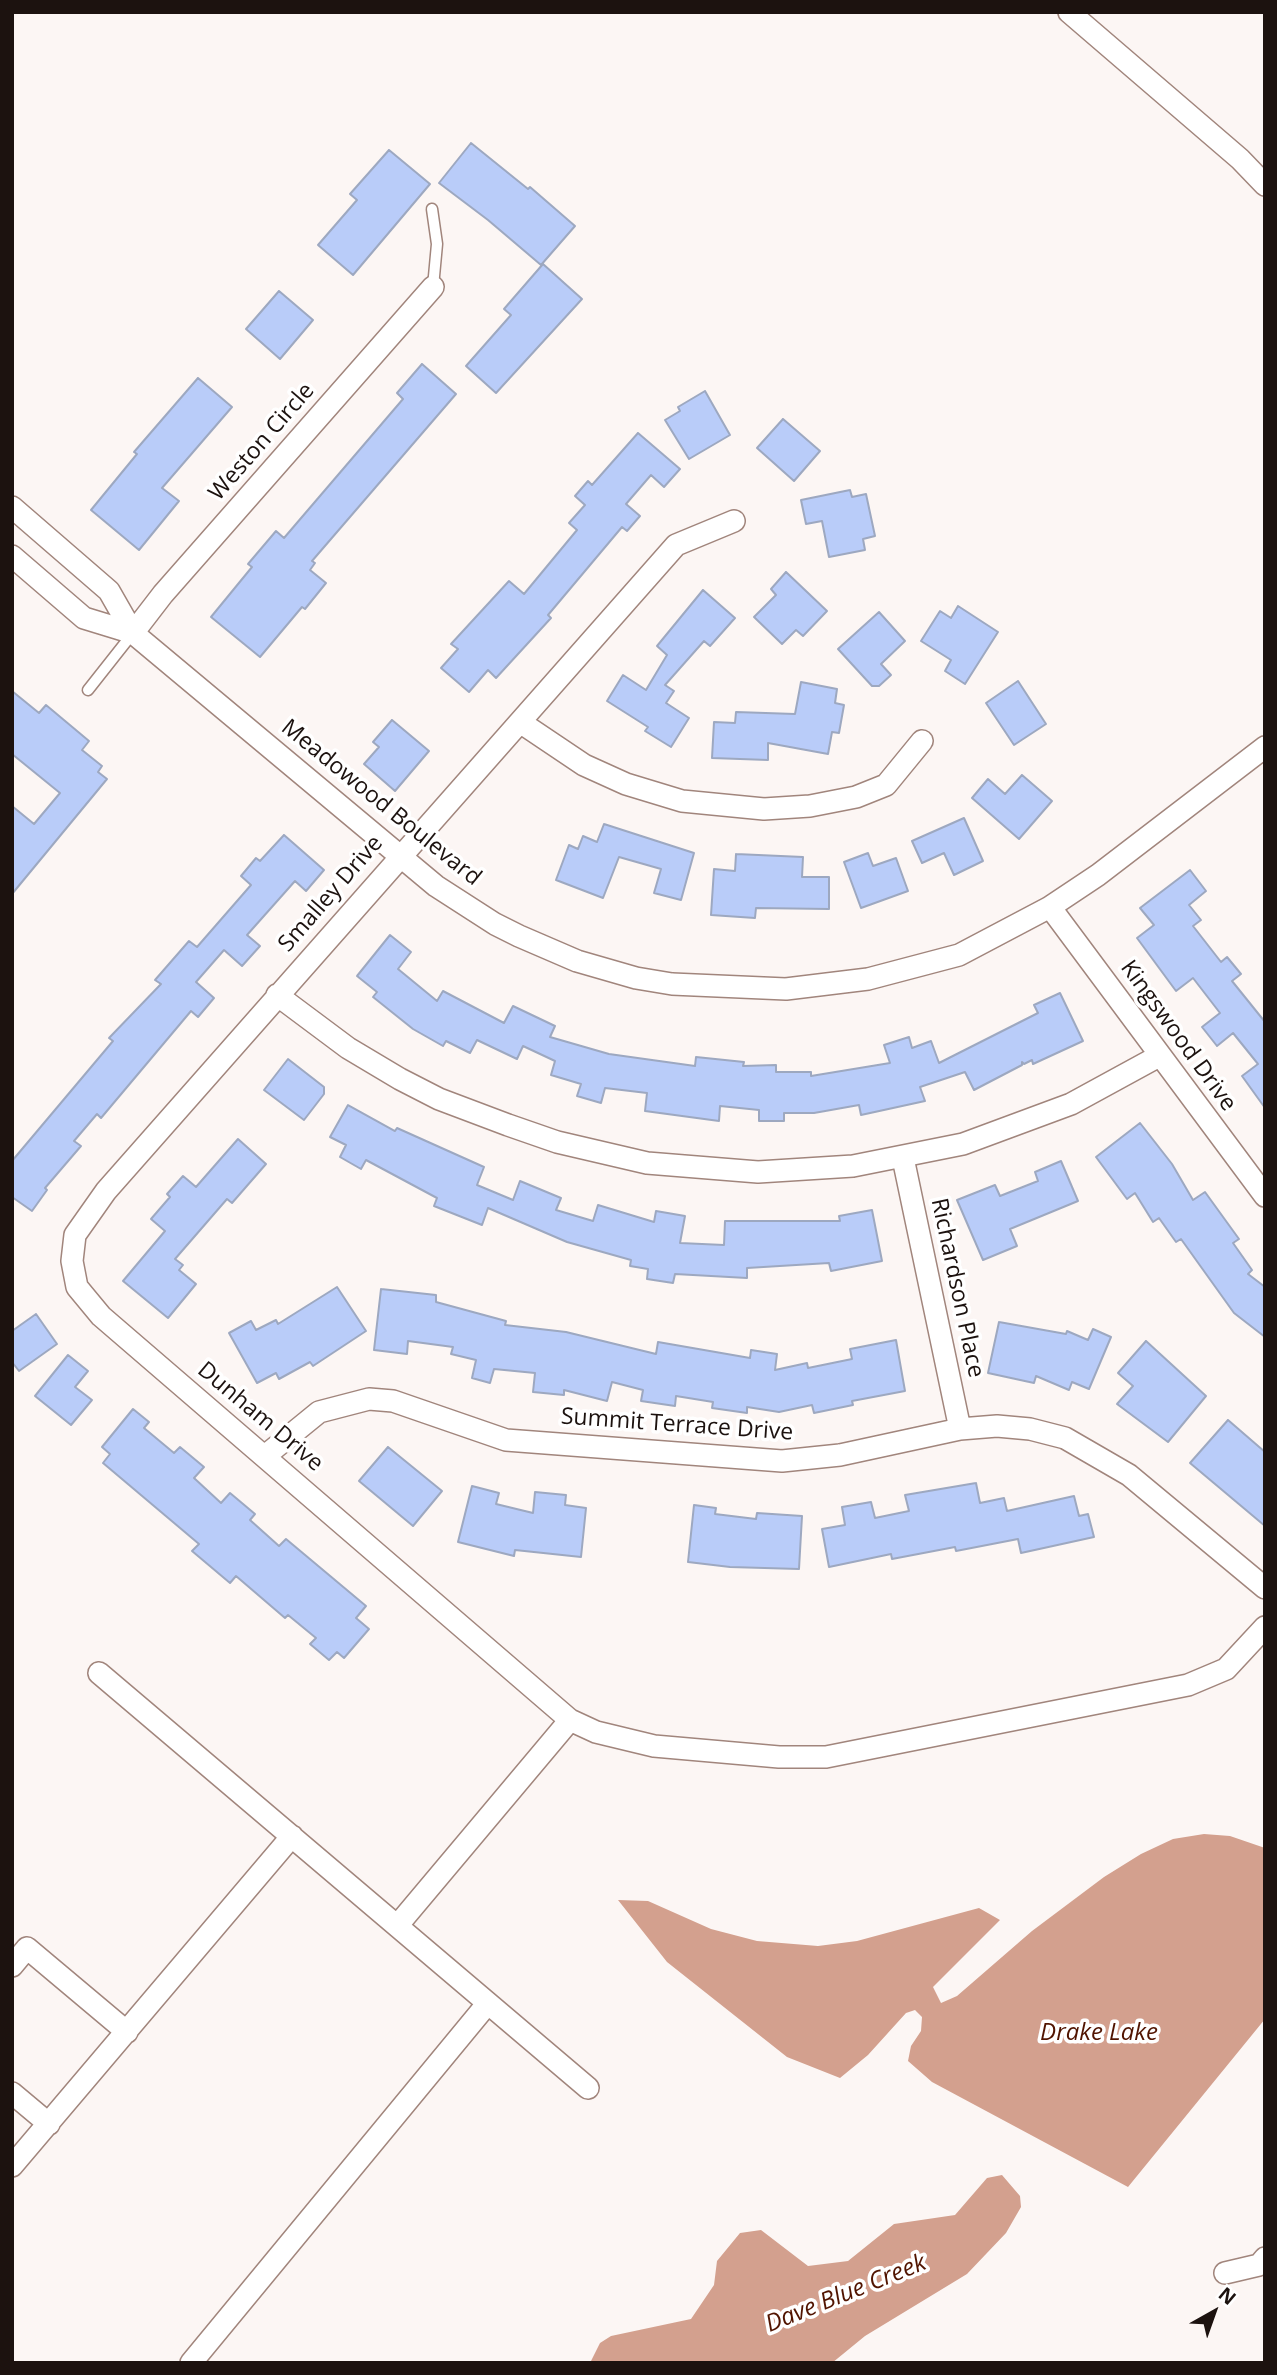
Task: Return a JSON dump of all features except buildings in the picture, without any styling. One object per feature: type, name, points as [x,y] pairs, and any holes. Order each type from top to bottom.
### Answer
[{"type":"street","points":[[1069,12],[1240,159],[1265,185]]},
{"type":"street","name":"Weston Circle","points":[[133,633],[163,594],[433,287]]},
{"type":"street","name":"Meadowood Boulevard","points":[[12,507],[109,591],[133,633],[399,856],[446,892],[507,930],[577,961],[672,984],[786,989],[868,979],[959,955],[1051,906],[1098,875],[1265,747]]},
{"type":"street","name":"Smalley Drive","points":[[74,1277],[75,1235],[88,1212],[277,995],[676,545],[734,521]]},
{"type":"street","name":"Meadowood Boulevard","points":[[12,556],[85,618],[133,633]]},
{"type":"street","points":[[520,722],[584,765],[626,785],[682,800],[764,809],[810,806],[856,797],[886,785],[922,741]]},
{"type":"street","name":"Kingswood Drive","points":[[1051,906],[1159,1056],[1265,1196]]},
{"type":"street","points":[[277,995],[348,1048],[439,1099],[583,1149],[647,1163],[758,1172],[853,1166],[963,1144],[1071,1104],[1159,1056]]},
{"type":"street","name":"Richardson Place","points":[[903,1158],[960,1429]]},
{"type":"street","name":"Dunham Drive","points":[[74,1277],[87,1302],[101,1316],[570,1720],[596,1732],[654,1746],[779,1757],[826,1756],[1188,1685],[1226,1669],[1265,1627]]},
{"type":"street","name":"Summit Terrace Drive","points":[[265,1456],[319,1412],[369,1399],[393,1401],[506,1440],[782,1461],[840,1455],[960,1429],[997,1426],[1030,1429],[1065,1438],[1097,1454],[1167,1505],[1265,1588]]},
{"type":"street","points":[[99,1673],[589,2088]]},
{"type":"street","points":[[397,1926],[570,1720]]},
{"type":"street","points":[[12,2166],[292,1836]]},
{"type":"street","points":[[12,1966],[27,1948],[127,2032]]},
{"type":"street","points":[[191,2363],[488,2003]]},
{"type":"street","points":[[12,2093],[49,2124]]},
{"type":"street","points":[[1225,2273],[1259,2265],[1265,2258]]},
{"type":"lane","points":[[432,209],[437,244],[433,287]]},
{"type":"lane","points":[[88,690],[133,633]]},
{"type":"water","name":"Drake Lake","points":[[1204,1834],[1230,1836],[1265,1848],[1265,2019],[1128,2187],[932,2082],[908,2061],[911,2046],[921,2031],[922,2017],[915,2010],[906,2013],[868,2055],[840,2078],[787,2057],[667,1962],[618,1900],[648,1901],[711,1929],[757,1941],[818,1946],[857,1941],[979,1908],[1000,1920],[933,1987],[941,2003],[957,1996],[1032,1931],[1104,1877],[1141,1854],[1173,1839]]},
{"type":"water","name":"Dave Blue Creek","points":[[1002,2175],[1020,2196],[1021,2207],[1006,2233],[967,2274],[865,2336],[832,2363],[590,2363],[600,2343],[611,2336],[691,2319],[714,2285],[717,2261],[740,2233],[761,2230],[808,2266],[848,2261],[894,2224],[955,2215],[987,2178]]}]
